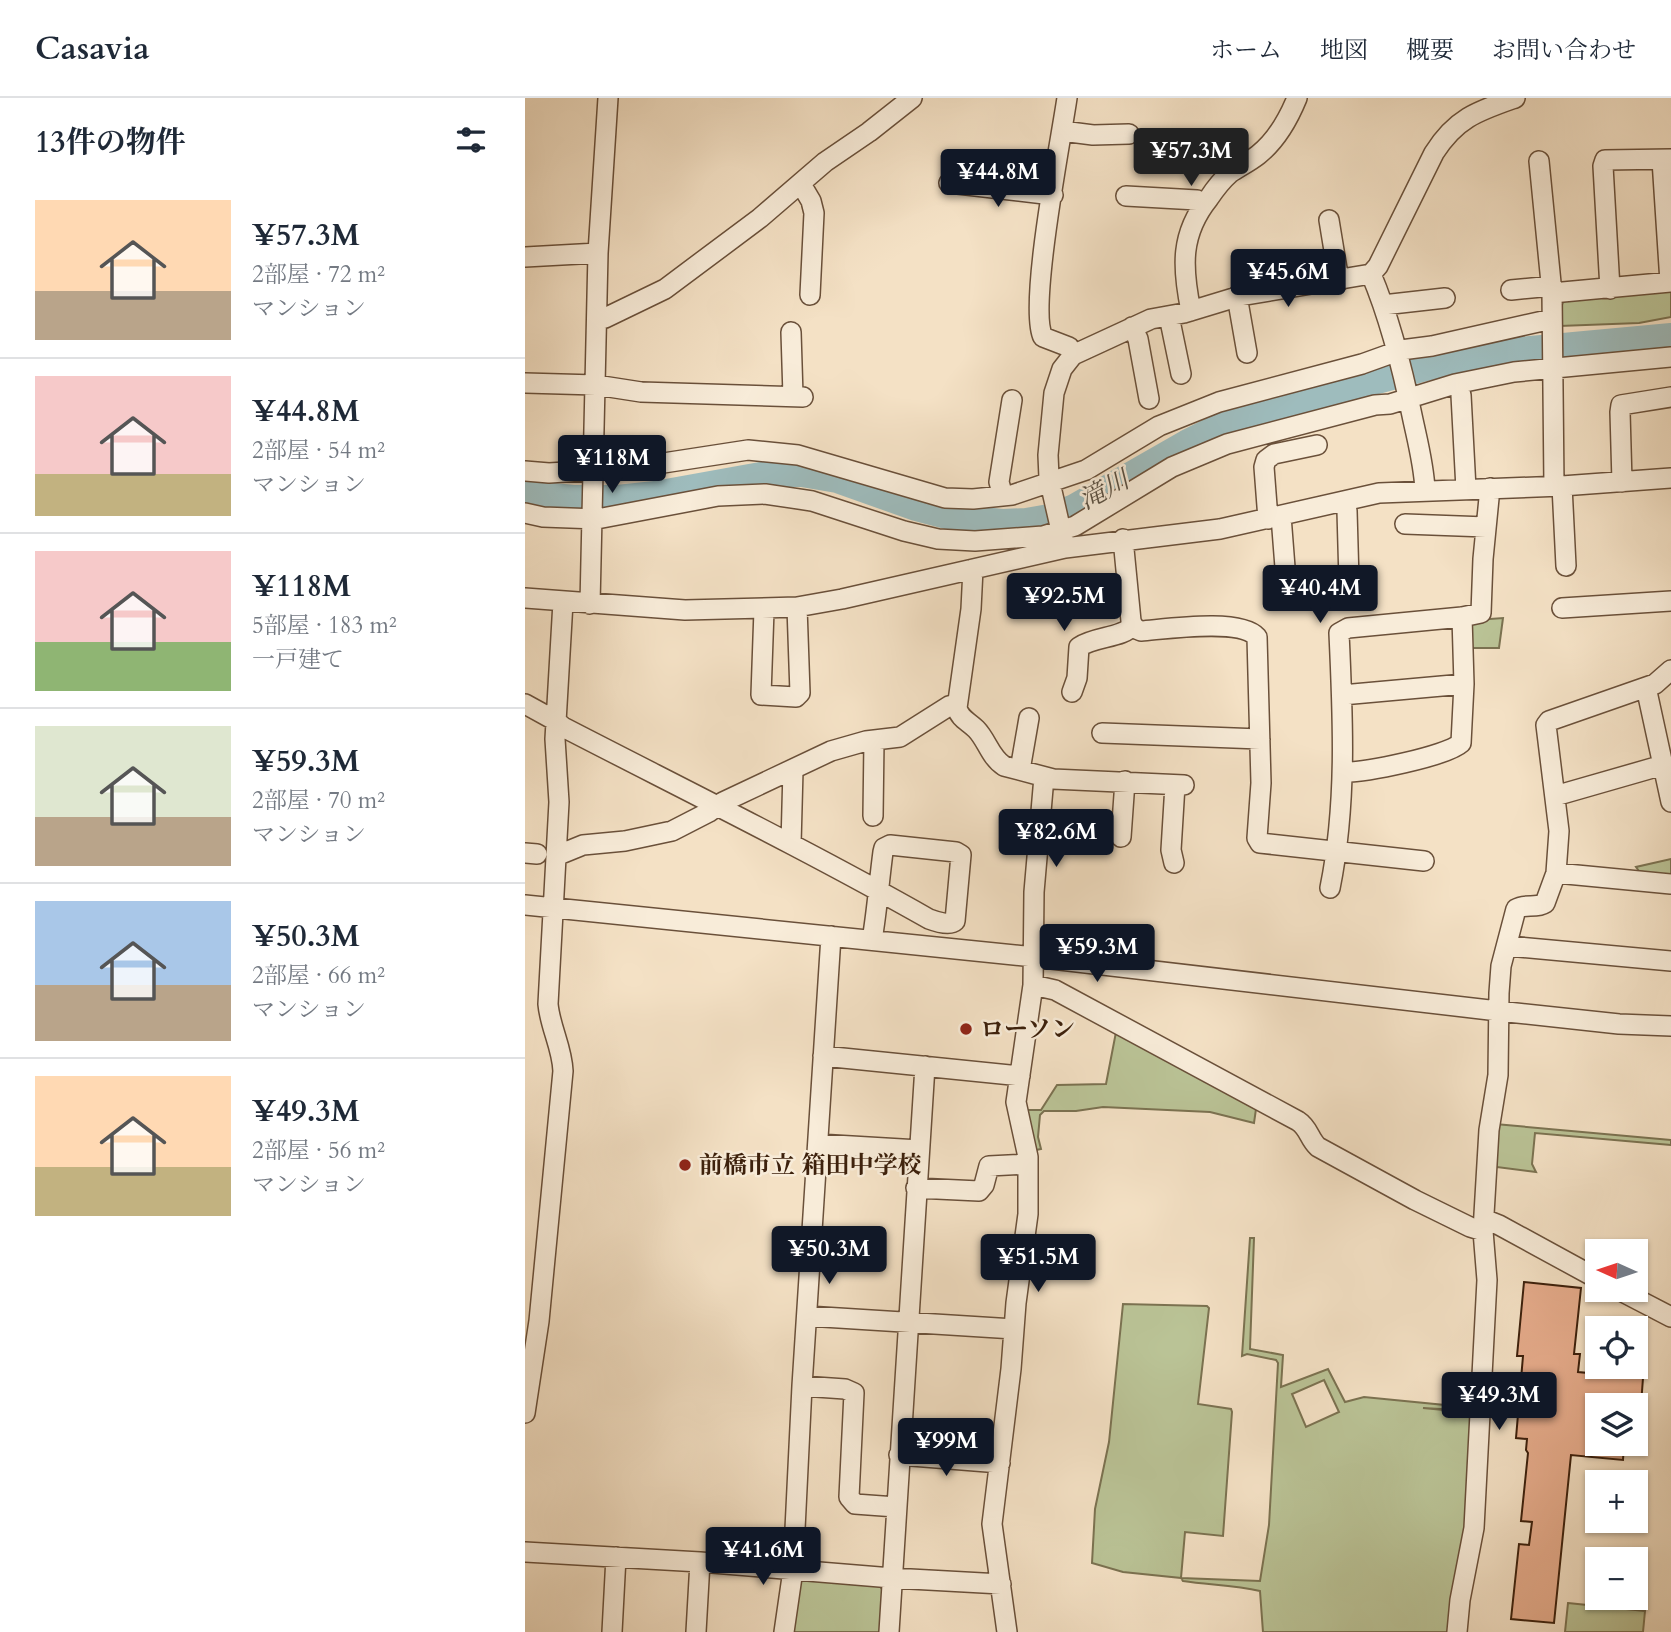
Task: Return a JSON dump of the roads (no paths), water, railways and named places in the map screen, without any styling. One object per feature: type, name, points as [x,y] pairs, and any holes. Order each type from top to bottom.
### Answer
[{"type":"street","points":[[590,604],[598,253],[608,98]]},
{"type":"street","points":[[597,319],[605,318],[665,289],[760,218],[825,162],[912,98]]},
{"type":"street","points":[[1067,98],[1040,281],[1040,329],[1043,337],[1069,347],[1073,355]]},
{"type":"street","points":[[1191,311],[1185,247],[1192,224],[1204,204],[1231,173],[1272,142],[1284,126],[1297,98]]},
{"type":"street","points":[[1062,535],[1051,486],[1048,455],[1052,399],[1062,369],[1073,355],[1151,319],[1191,311],[1237,296],[1371,274],[1378,266],[1442,139],[1472,114],[1515,98]]},
{"type":"street","points":[[1062,131],[1093,135],[1129,134]]},
{"type":"street","points":[[1511,290],[1610,289],[1671,282],[1666,159],[1605,160],[1603,166],[1610,289]]},
{"type":"street","points":[[1539,160],[1552,289],[1558,486],[1566,566]]},
{"type":"street","points":[[949,183],[1053,195]]},
{"type":"street","points":[[801,184],[811,201],[814,213],[810,295]]},
{"type":"street","points":[[1126,196],[1197,200],[1204,204]]},
{"type":"street","points":[[1329,220],[1339,281]]},
{"type":"street","points":[[525,257],[598,253]]},
{"type":"street","points":[[1371,274],[1384,305],[1409,397],[1425,490]]},
{"type":"street","points":[[1237,296],[1247,353]]},
{"type":"street","points":[[1384,305],[1446,298]]},
{"type":"street","points":[[1169,316],[1181,374]]},
{"type":"street","points":[[525,471],[593,472],[748,450],[765,450],[812,458],[945,498],[1003,496],[1051,486],[1086,470],[1159,426],[1219,402],[1397,354],[1553,322]]},
{"type":"street","points":[[1132,327],[1138,339],[1149,399]]},
{"type":"street","points":[[525,383],[596,386],[641,392],[798,396],[791,332]]},
{"type":"street","points":[[525,598],[673,609],[764,610],[797,607],[973,569],[1062,535],[1172,467],[1227,444],[1375,405],[1390,404],[1485,377],[1553,367],[1671,357]]},
{"type":"street","points":[[1461,395],[1466,489]]},
{"type":"street","points":[[1622,482],[1621,405],[1671,397]]},
{"type":"street","points":[[1003,496],[999,482],[1012,400]]},
{"type":"street","points":[[1287,593],[1275,518],[1263,467],[1273,454],[1317,445]]},
{"type":"street","points":[[525,513],[543,517],[592,516],[750,493],[812,501],[904,531],[938,539],[991,541],[1062,535],[1123,539],[1193,533],[1275,518],[1379,493],[1558,486],[1671,478]]},
{"type":"street","points":[[1330,888],[1338,851],[1343,772],[1339,633],[1341,630],[1478,615],[1482,610],[1482,569],[1490,488]]},
{"type":"street","points":[[1344,501],[1347,511],[1349,581]]},
{"type":"street","points":[[1405,524],[1486,527]]},
{"type":"street","points":[[1123,539],[1134,628],[1141,631],[1202,626],[1236,628],[1255,634],[1258,641],[1260,739],[1258,841],[1263,844],[1424,861]]},
{"type":"street","points":[[973,569],[971,609],[957,704],[960,717],[979,733],[997,762],[1003,766],[1044,777],[1179,785],[1171,850],[1174,863]]},
{"type":"street","points":[[1562,608],[1671,601]]},
{"type":"street","points":[[525,1413],[539,1321],[563,1071],[548,1004],[553,908],[539,854],[559,802],[556,720],[563,602]]},
{"type":"street","points":[[764,610],[761,695],[796,697],[800,693],[797,607]]},
{"type":"street","points":[[1343,772],[1374,769],[1458,747],[1462,739],[1464,684],[1462,617]]},
{"type":"street","points":[[1072,692],[1077,678],[1079,647],[1103,636],[1125,633],[1133,625]]},
{"type":"street","points":[[1457,1632],[1460,1600],[1474,1528],[1488,1269],[1484,1226],[1489,1130],[1498,1075],[1501,966],[1516,909],[1545,903],[1556,873],[1559,831],[1546,725],[1549,721],[1661,681],[1671,670]]},
{"type":"street","points":[[1342,695],[1464,684]]},
{"type":"street","points":[[1646,687],[1671,802]]},
{"type":"street","points":[[525,704],[713,808],[791,844],[878,891],[929,919],[954,923],[961,855],[956,852],[886,846],[883,852],[878,891],[872,940]]},
{"type":"street","points":[[539,854],[583,845],[625,842],[672,831],[713,808],[831,751],[900,737],[949,706],[957,704]]},
{"type":"street","points":[[1020,770],[1029,718]]},
{"type":"street","points":[[1102,733],[1260,739]]},
{"type":"street","points":[[873,816],[874,741]]},
{"type":"street","points":[[1555,796],[1663,765]]},
{"type":"street","points":[[791,844],[793,770]]},
{"type":"street","points":[[1007,1632],[992,1524],[1028,1214],[1027,1149],[1016,1108],[1033,985],[1034,892],[1044,777]]},
{"type":"street","points":[[1121,837],[1125,781]]},
{"type":"street","points":[[1556,873],[1671,884]]},
{"type":"street","points":[[525,905],[1034,957],[1619,1024],[1671,1026]]},
{"type":"street","points":[[784,1632],[793,1570],[831,936]]},
{"type":"street","points":[[1508,946],[1671,961]]},
{"type":"street","points":[[1033,985],[1055,990],[1299,1121],[1307,1128],[1311,1140],[1318,1147],[1415,1200],[1470,1227],[1499,1225],[1585,1272]]},
{"type":"street","points":[[823,1056],[1020,1076]]},
{"type":"street","points":[[888,1632],[925,1066]]},
{"type":"street","points":[[818,1144],[919,1150]]},
{"type":"street","points":[[916,1188],[979,1191],[984,1185],[989,1166],[1028,1164]]},
{"type":"street","points":[[1642,1302],[1671,1317]]},
{"type":"street","points":[[807,1316],[1014,1329]]},
{"type":"street","points":[[802,1386],[845,1389],[854,1394],[851,1502],[895,1507]]},
{"type":"street","points":[[899,1455],[1000,1462]]},
{"type":"street","points":[[525,1552],[1001,1584]]},
{"type":"street","points":[[612,1632],[616,1558]]},
{"type":"street","points":[[696,1632],[700,1562]]},
{"type":"waterway","name":"滝川","points":[[525,493],[573,498],[617,498],[766,474],[802,474],[837,480],[946,516],[1002,522],[1026,521],[1049,517],[1074,507],[1232,420],[1426,368],[1498,352],[1671,336]]},
{"type":"place","name":"ローソン","points":[[966,1029]]},
{"type":"place","name":"前橋市立 箱田中学校","points":[[685,1165]]}]
